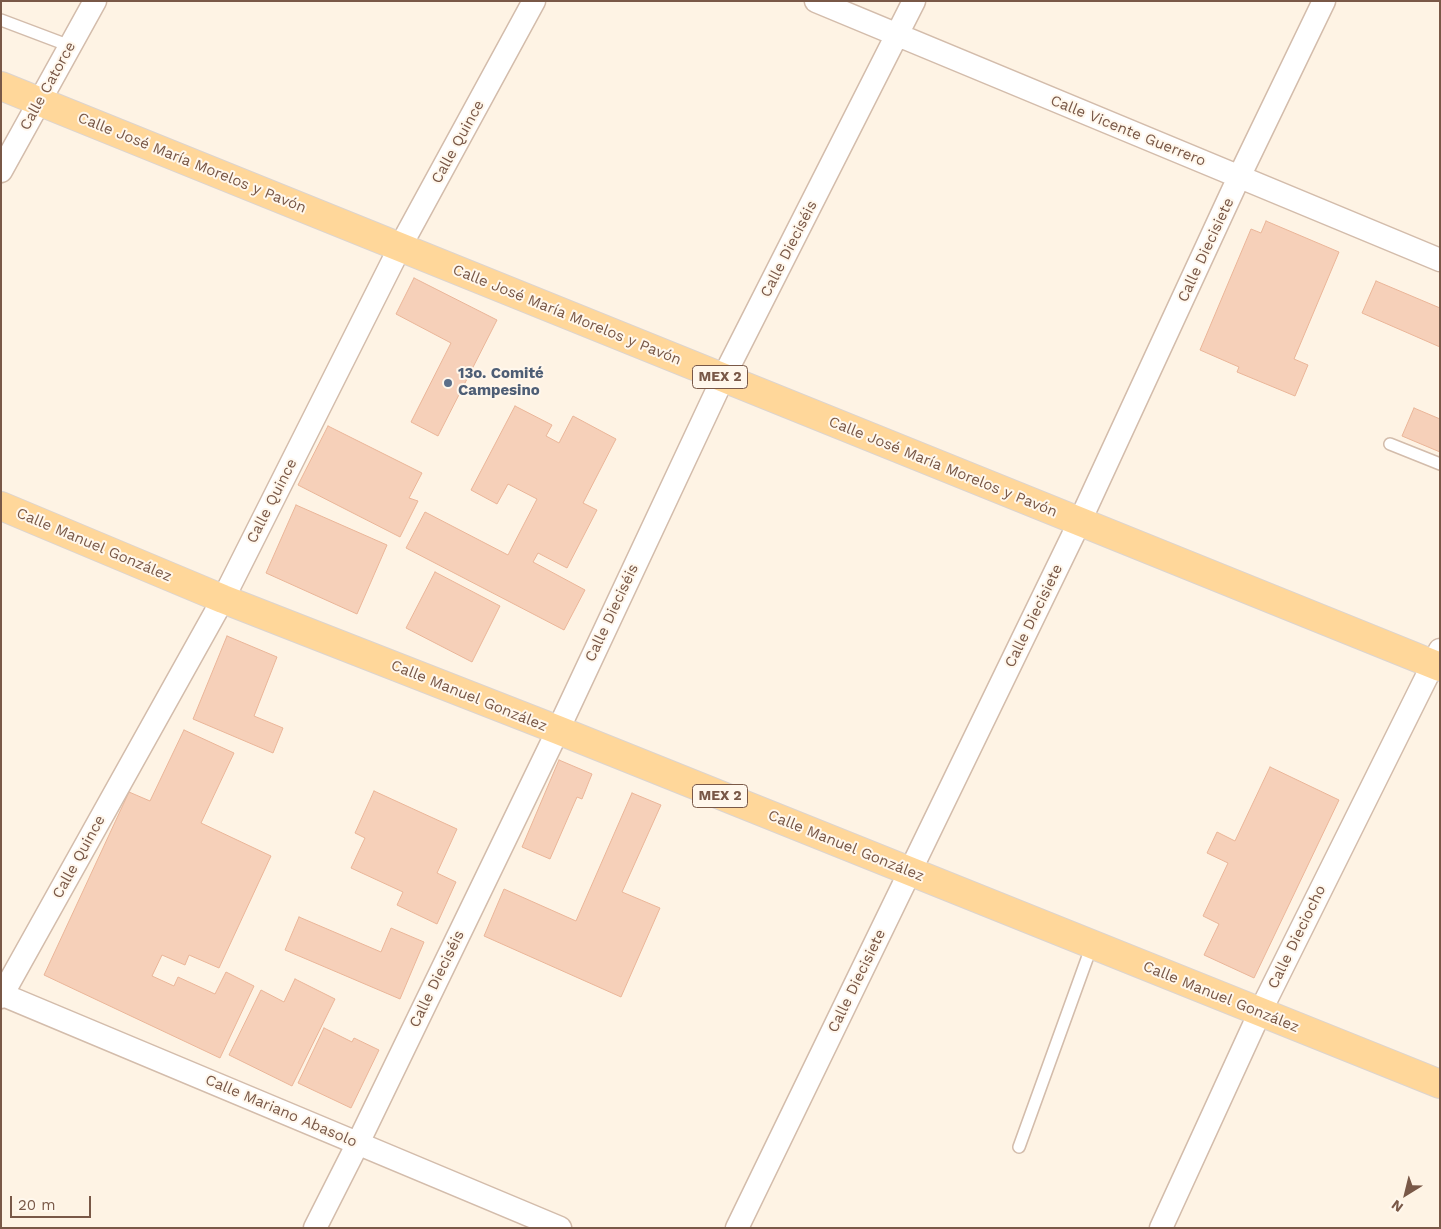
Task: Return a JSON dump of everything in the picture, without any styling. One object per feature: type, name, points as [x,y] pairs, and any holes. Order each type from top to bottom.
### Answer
[{"type":"main road","name":"Calle José María Morelos y Pavón","points":[[1,86],[1079,523],[1437,661]]},
{"type":"main road","name":"Calle Manuel González","points":[[1,506],[223,598],[558,730],[1440,1084]]},
{"type":"street","name":"Calle Catorce","points":[[1,172],[95,1]]},
{"type":"street","name":"Calle Quince","points":[[2,995],[223,598],[400,247],[534,1]]},
{"type":"street","name":"Calle Vicente Guerrero","points":[[816,1],[1440,260]]},
{"type":"street","name":"Calle Dieciséis","points":[[315,1228],[558,730],[723,378],[914,1]]},
{"type":"street","name":"Calle Diecisiete","points":[[737,1228],[1079,523],[1324,1]]},
{"type":"street","name":"Calle Dieciocho","points":[[1161,1228],[1260,1012],[1437,661]]},
{"type":"street","name":"Calle Mariano Abasolo","points":[[2,995],[560,1228]]},
{"type":"lane","points":[[1,20],[70,46]]},
{"type":"lane","points":[[1390,444],[1440,464]]},
{"type":"lane","points":[[1018,1147],[1092,945]]},
{"type":"building","points":[[1266,221],[1339,252],[1294,359],[1308,365],[1295,396],[1237,372],[1239,367],[1200,350],[1251,229],[1261,233]]},
{"type":"building","name":"13o. Comité Campesino","points":[[414,278],[497,320],[438,436],[411,422],[451,343],[396,314]]},
{"type":"building","points":[[1376,281],[1440,308],[1440,347],[1362,313]]},
{"type":"building","points":[[515,406],[552,425],[546,436],[559,443],[573,416],[616,439],[583,503],[597,510],[567,568],[538,553],[533,562],[585,590],[564,630],[406,548],[425,512],[508,555],[537,499],[508,484],[497,504],[471,490]]},
{"type":"building","points":[[1414,408],[1440,419],[1440,452],[1402,436]]},
{"type":"building","points":[[328,426],[422,473],[409,498],[418,501],[400,537],[298,485]]},
{"type":"building","points":[[296,505],[387,545],[357,614],[266,573]]},
{"type":"building","points":[[435,572],[500,606],[472,662],[406,628]]},
{"type":"building","points":[[227,636],[277,657],[254,716],[283,728],[273,753],[193,719]]},
{"type":"building","points":[[184,730],[234,753],[201,823],[271,856],[219,968],[189,955],[185,965],[162,955],[152,976],[174,986],[178,977],[215,994],[226,972],[254,986],[220,1058],[44,975],[129,792],[150,801]]},
{"type":"building","points":[[559,760],[592,774],[582,799],[577,797],[550,859],[522,847]]},
{"type":"building","points":[[1270,767],[1339,800],[1254,978],[1204,955],[1219,924],[1203,916],[1228,863],[1207,853],[1217,832],[1235,841]]},
{"type":"building","points":[[374,791],[457,829],[437,873],[456,882],[437,924],[397,905],[403,892],[351,868],[365,838],[355,833]]},
{"type":"building","points":[[632,793],[661,805],[622,892],[660,908],[621,997],[484,936],[504,889],[576,921]]},
{"type":"building","points":[[299,917],[381,952],[391,928],[424,942],[400,999],[285,950]]},
{"type":"building","points":[[295,979],[335,999],[292,1086],[229,1055],[261,990],[284,1002]]},
{"type":"building","points":[[324,1028],[352,1042],[354,1038],[379,1050],[351,1108],[298,1083]]},
{"type":"place","name":"13o. Comité Campesino","points":[[448,383]]}]
